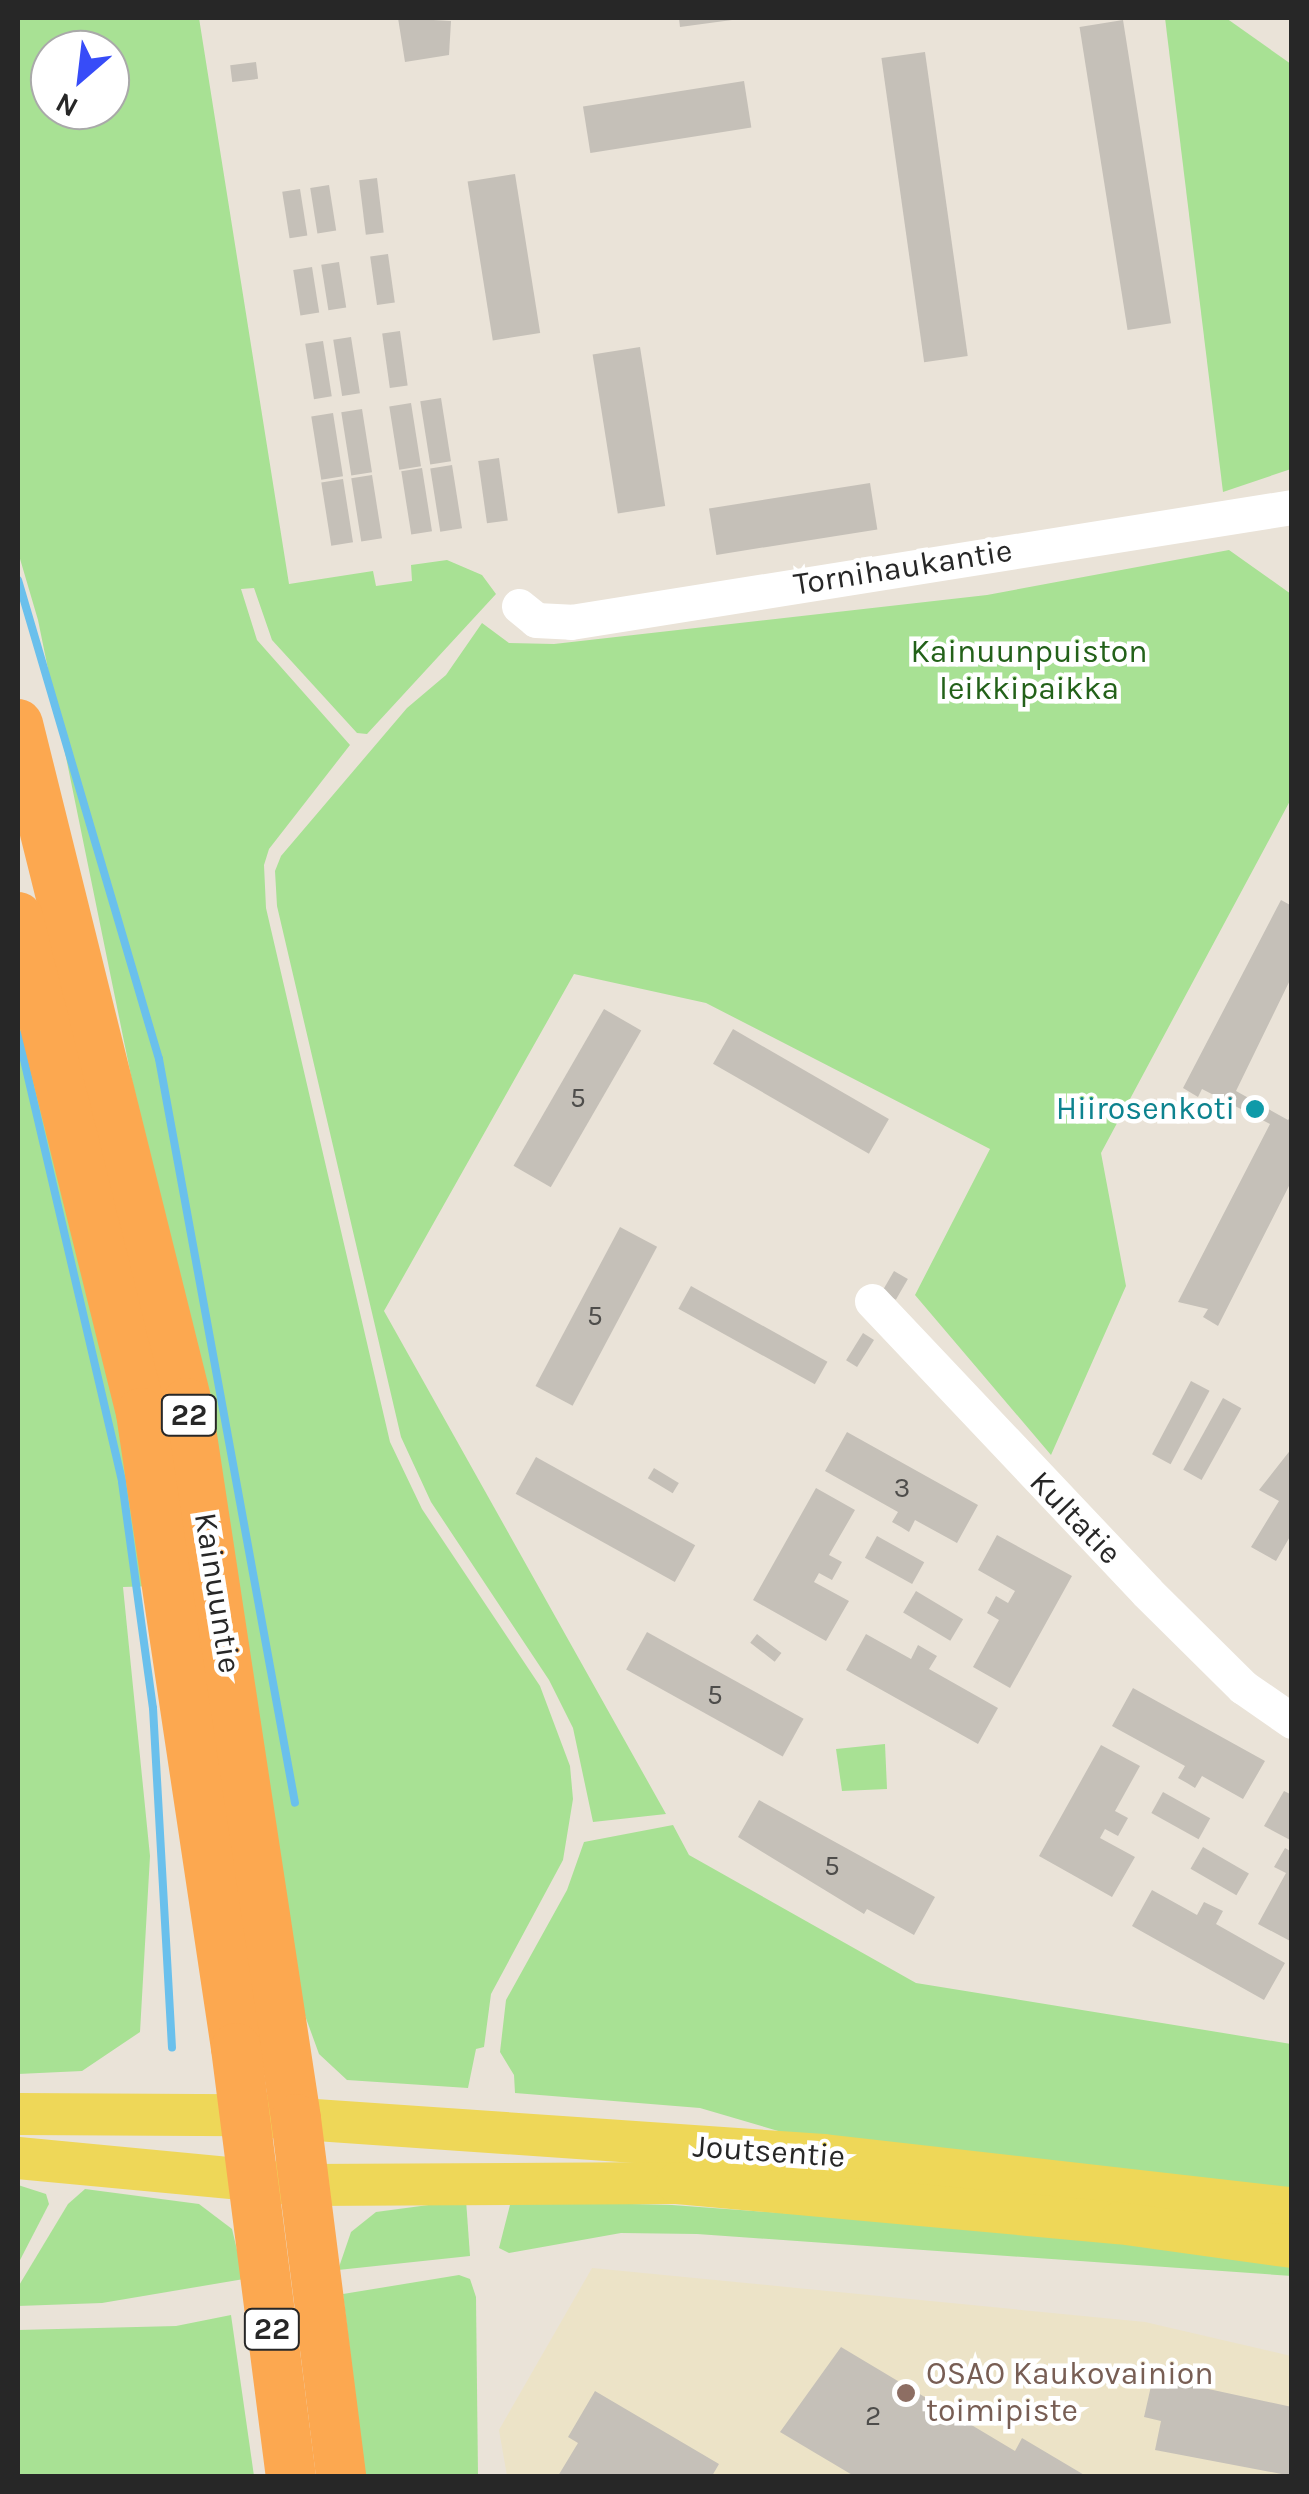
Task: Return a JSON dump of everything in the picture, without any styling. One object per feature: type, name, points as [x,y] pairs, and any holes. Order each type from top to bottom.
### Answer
[{"type":"highway","name":"Kainuuntie","points":[[18,724],[187,1403],[296,2118],[341,2476]]},
{"type":"highway","name":"Kainuuntie","points":[[18,917],[141,1412],[254,2182],[290,2476]]},
{"type":"main road","name":"Joutsentie","points":[[18,2114],[244,2115],[824,2155],[1292,2208]]},
{"type":"main road","name":"Joutsentie","points":[[18,2158],[305,2185],[677,2182],[1119,2223],[1292,2247]]},
{"type":"street","name":"Tornihaukantie","points":[[519,606],[536,620],[571,622],[1292,507]]},
{"type":"street","name":"Kultatie","points":[[872,1301],[1147,1592],[1243,1687],[1292,1721]]},
{"type":"shaded area","name":"OSAO Kaukovainion toimipiste","points":[[592,2268],[1145,2322],[1291,2356],[1291,2476],[507,2476],[499,2430]]},
{"type":"green space","points":[[18,18],[199,18],[289,584],[373,571],[376,586],[412,581],[411,565],[447,560],[482,575],[496,594],[367,734],[357,733],[272,640],[254,588],[241,589],[257,640],[350,745],[269,849],[264,865],[266,908],[390,1442],[422,1509],[540,1686],[570,1766],[573,1799],[563,1860],[491,1994],[484,2047],[476,2049],[468,2088],[347,2080],[319,2054],[299,1999],[238,1600],[38,620],[18,552]]},
{"type":"green space","points":[[1165,18],[1226,18],[1291,64],[1291,469],[1223,492]]},
{"type":"green space","name":"Kainuunpuiston leikkipaikka","points":[[1229,550],[1291,594],[1291,799],[1101,1153],[1126,1286],[1051,1455],[915,1295],[990,1149],[706,1003],[574,974],[384,1311],[666,1814],[593,1822],[573,1728],[549,1680],[431,1502],[401,1437],[277,906],[275,871],[281,856],[407,708],[446,675],[482,623],[509,643],[554,644],[987,595]]},
{"type":"green space","points":[[18,948],[155,1586],[123,1587],[150,1856],[140,2032],[82,2071],[18,2074]]},
{"type":"green space","points":[[885,1744],[887,1789],[842,1791],[836,1749]]},
{"type":"green space","points":[[673,1825],[689,1855],[916,1983],[1291,2044],[1291,2190],[785,2133],[700,2108],[515,2093],[514,2075],[500,2052],[506,2000],[567,1890],[584,1842]]},
{"type":"green space","points":[[18,2185],[46,2194],[49,2204],[18,2264]]},
{"type":"green space","points":[[85,2189],[199,2204],[232,2229],[244,2279],[102,2303],[18,2306],[18,2287],[68,2204]]},
{"type":"green space","points":[[466,2200],[470,2256],[338,2270],[351,2232],[376,2212]]},
{"type":"green space","points":[[511,2201],[672,2205],[1042,2232],[1291,2260],[1292,2276],[697,2234],[621,2233],[509,2253],[499,2248]]},
{"type":"green space","points":[[459,2275],[470,2279],[476,2297],[478,2476],[365,2476],[343,2294]]},
{"type":"green space","points":[[231,2315],[254,2476],[18,2476],[18,2330],[176,2326]]},
{"type":"building","points":[[398,18],[451,21],[449,55],[405,62]]},
{"type":"building","points":[[679,18],[732,18],[732,20],[680,27]]},
{"type":"building","points":[[1123,20],[1171,323],[1128,330],[1080,27]]},
{"type":"building","points":[[925,52],[968,356],[924,362],[881,58]]},
{"type":"building","points":[[256,62],[258,79],[232,82],[230,65]]},
{"type":"building","points":[[744,81],[751,127],[590,153],[583,106]]},
{"type":"building","points":[[515,174],[540,333],[493,341],[468,182]]},
{"type":"building","points":[[377,178],[384,233],[366,235],[359,180]]},
{"type":"building","points":[[329,185],[336,230],[317,233],[310,188]]},
{"type":"building","points":[[300,189],[307,235],[290,238],[282,192]]},
{"type":"building","points":[[388,254],[395,303],[377,305],[370,257]]},
{"type":"building","points":[[339,262],[346,307],[328,310],[321,265]]},
{"type":"building","points":[[312,267],[319,312],[300,315],[293,270]]},
{"type":"building","points":[[400,331],[408,385],[390,388],[382,334]]},
{"type":"building","points":[[351,337],[360,393],[342,396],[333,340]]},
{"type":"building","points":[[323,341],[332,396],[314,399],[305,344]]},
{"type":"building","points":[[640,347],[665,506],[618,514],[593,355]]},
{"type":"building","points":[[441,398],[451,461],[430,464],[420,401]]},
{"type":"building","points":[[411,403],[421,466],[399,470],[389,406]]},
{"type":"building","points":[[362,409],[372,472],[351,475],[341,412]]},
{"type":"building","points":[[333,413],[343,476],[321,480],[311,416]]},
{"type":"building","points":[[499,458],[508,520],[487,523],[478,461]]},
{"type":"building","points":[[452,465],[462,528],[440,532],[430,468]]},
{"type":"building","points":[[422,468],[432,531],[411,534],[401,471]]},
{"type":"building","points":[[372,475],[382,538],[361,541],[351,478]]},
{"type":"building","points":[[343,479],[353,542],[331,546],[321,482]]},
{"type":"building","points":[[870,483],[877,529],[716,555],[709,508]]},
{"type":"building","name":"Hiirosenkoti","points":[[1281,900],[1292,906],[1292,976],[1236,1091],[1288,1120],[1292,1114],[1292,1180],[1218,1326],[1203,1317],[1208,1309],[1178,1302],[1270,1124],[1202,1089],[1198,1097],[1183,1088]]},
{"type":"building","points":[[604,1009],[641,1030],[551,1187],[514,1166]]},
{"type":"building","points":[[733,1029],[889,1119],[869,1154],[713,1064]]},
{"type":"building","points":[[620,1227],[657,1247],[573,1406],[535,1386]]},
{"type":"building","points":[[894,1271],[908,1279],[896,1300],[882,1292]]},
{"type":"building","points":[[691,1286],[827,1362],[815,1384],[678,1309]]},
{"type":"building","points":[[863,1333],[874,1340],[857,1367],[846,1360]]},
{"type":"building","points":[[1191,1381],[1210,1391],[1171,1464],[1152,1454]]},
{"type":"building","points":[[1223,1398],[1241,1408],[1202,1480],[1183,1470]]},
{"type":"building","points":[[847,1432],[978,1505],[957,1543],[915,1520],[909,1532],[892,1522],[898,1512],[825,1471]]},
{"type":"building","points":[[1292,1448],[1292,1533],[1276,1561],[1251,1547],[1279,1501],[1259,1490]]},
{"type":"building","points":[[536,1457],[695,1545],[675,1582],[516,1494]]},
{"type":"building","points":[[654,1468],[679,1483],[673,1493],[648,1478]]},
{"type":"building","points":[[816,1488],[855,1510],[829,1555],[842,1562],[832,1580],[819,1573],[814,1582],[849,1601],[826,1641],[753,1600]]},
{"type":"building","points":[[997,1535],[1072,1576],[1010,1688],[973,1667],[999,1620],[987,1613],[996,1596],[1008,1603],[1015,1591],[978,1570]]},
{"type":"building","points":[[877,1536],[924,1562],[912,1584],[865,1558]]},
{"type":"building","points":[[916,1591],[963,1619],[950,1641],[903,1612]]},
{"type":"building","points":[[647,1632],[804,1719],[783,1756],[626,1670]]},
{"type":"building","points":[[757,1634],[781,1653],[775,1662],[750,1643]]},
{"type":"building","points":[[866,1634],[911,1659],[918,1645],[937,1656],[929,1669],[998,1708],[978,1744],[846,1670]]},
{"type":"building","points":[[1133,1688],[1265,1761],[1243,1799],[1202,1776],[1195,1788],[1178,1778],[1185,1766],[1112,1726]]},
{"type":"building","points":[[1101,1745],[1140,1766],[1115,1811],[1128,1818],[1118,1836],[1105,1829],[1100,1838],[1135,1857],[1112,1897],[1039,1856]]},
{"type":"building","points":[[1284,1791],[1292,1795],[1292,1841],[1264,1826]]},
{"type":"building","points":[[1163,1792],[1210,1818],[1199,1839],[1151,1813]]},
{"type":"building","points":[[759,1800],[935,1897],[914,1935],[867,1909],[864,1914],[738,1837]]},
{"type":"building","points":[[1203,1847],[1249,1873],[1236,1895],[1190,1869]]},
{"type":"building","points":[[1285,1848],[1292,1852],[1292,1942],[1258,1924],[1286,1873],[1274,1867]]},
{"type":"building","points":[[1152,1890],[1197,1915],[1204,1902],[1223,1911],[1216,1924],[1285,1963],[1264,2000],[1132,1926]]},
{"type":"building","name":"OSAO Kaukovainion toimipiste","points":[[841,2347],[1015,2451],[1022,2438],[1086,2476],[854,2476],[780,2432]]},
{"type":"building","name":"OSAO Kaukovainion toimipiste","points":[[1153,2377],[1292,2407],[1292,2476],[1155,2450],[1161,2421],[1144,2417]]},
{"type":"building","points":[[595,2391],[719,2464],[712,2476],[558,2476],[578,2443],[568,2437]]},
{"type":"waterway","points":[[18,580],[159,1059],[295,1803]]},
{"type":"waterway","points":[[18,1034],[122,1482],[153,1708],[172,2047]]},
{"type":"place","name":"Hiirosenkoti","points":[[1255,1109]]},
{"type":"place","name":"OSAO Kaukovainion toimipiste","points":[[906,2393]]}]
